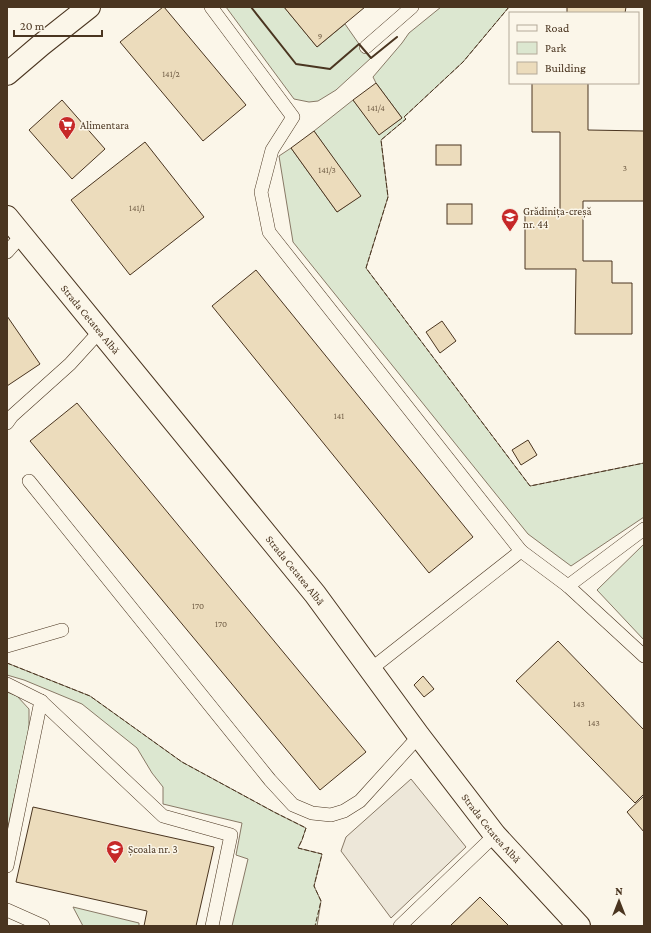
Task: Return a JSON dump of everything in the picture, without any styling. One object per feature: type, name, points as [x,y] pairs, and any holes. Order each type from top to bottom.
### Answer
[{"type":"street","points":[[7,74],[89,7]]},
{"type":"street","name":"Strada Cetatea Albă","points":[[7,217],[315,594],[419,736],[495,835],[579,926]]},
{"type":"lane","points":[[211,7],[293,117],[272,150],[261,192],[269,232],[521,551],[568,586],[644,656]]},
{"type":"lane","points":[[366,47],[412,7]]},
{"type":"lane","points":[[7,252],[22,235]]},
{"type":"lane","points":[[7,423],[12,416],[70,364],[100,331]]},
{"type":"lane","points":[[29,482],[265,774],[293,805],[312,813],[331,815],[344,811],[360,801],[419,736]]},
{"type":"lane","points":[[568,586],[644,529]]},
{"type":"lane","points":[[370,668],[521,551]]},
{"type":"lane","points":[[7,646],[62,630]]},
{"type":"lane","points":[[7,684],[41,701],[163,816],[231,835],[212,926]]},
{"type":"lane","points":[[7,866],[41,701]]},
{"type":"lane","points":[[400,926],[495,835]]},
{"type":"lane","points":[[7,910],[43,926]]},
{"type":"green space","points":[[226,7],[284,7],[317,47],[345,24],[371,58],[336,90],[318,101],[309,102],[294,99]]},
{"type":"green space","points":[[441,7],[509,7],[463,62],[404,117],[406,119],[381,140],[388,197],[366,268],[530,486],[644,463],[644,517],[571,566],[528,534],[293,242],[279,156],[291,148],[337,212],[360,196],[314,131],[353,100],[379,134],[402,118],[373,77],[409,33]]},
{"type":"green space","points":[[644,544],[644,640],[597,590]]},
{"type":"green space","points":[[7,663],[90,696],[182,762],[306,828],[298,848],[322,854],[314,886],[321,901],[317,926],[232,926],[248,859],[236,855],[242,823],[163,804],[163,787],[152,773],[137,748],[82,704],[24,680],[7,675]]},
{"type":"green space","points":[[7,692],[17,696],[29,709],[29,730],[7,831]]},
{"type":"green space","points":[[73,907],[139,923],[139,926],[83,926]]},
{"type":"shaded area","points":[[411,779],[466,847],[391,918],[341,851],[346,837]]},
{"type":"building","points":[[163,7],[246,105],[203,141],[120,42]]},
{"type":"building","points":[[284,7],[365,7],[317,47]]},
{"type":"building","points":[[567,7],[626,7],[625,12],[567,12]]},
{"type":"building","points":[[376,83],[402,118],[379,135],[353,100]]},
{"type":"building","points":[[532,84],[588,84],[588,130],[644,131],[644,201],[583,201],[583,261],[612,261],[612,283],[632,283],[632,334],[575,334],[576,269],[525,269],[525,210],[560,211],[560,132],[532,132]]},
{"type":"building","name":"Alimentara","points":[[62,100],[105,149],[72,179],[29,130]]},
{"type":"building","points":[[314,131],[361,196],[337,212],[291,148]]},
{"type":"building","points":[[145,142],[204,217],[130,275],[71,200]]},
{"type":"building","points":[[436,145],[461,145],[461,165],[436,165]]},
{"type":"building","points":[[447,204],[472,204],[472,224],[447,224]]},
{"type":"building","points":[[256,270],[473,537],[429,573],[212,306]]},
{"type":"building","points":[[7,316],[40,364],[7,386]]},
{"type":"building","points":[[442,321],[456,341],[440,353],[426,332]]},
{"type":"building","points":[[77,403],[366,752],[320,790],[30,441]]},
{"type":"building","points":[[528,440],[537,455],[521,465],[512,450]]},
{"type":"building","points":[[558,641],[644,730],[644,794],[635,803],[516,681]]},
{"type":"building","points":[[423,676],[434,689],[424,697],[414,685]]},
{"type":"building","points":[[644,796],[644,832],[627,812]]},
{"type":"building","name":"Școala nr. 3","points":[[33,807],[214,847],[196,926],[144,926],[147,911],[16,882]]},
{"type":"building","points":[[480,897],[509,926],[450,926]]},
{"type":"fence","points":[[509,7],[463,62],[404,117],[406,119],[381,140],[388,197],[366,268],[530,486],[644,463]]},
{"type":"fence","points":[[7,663],[90,696],[182,762],[306,828],[298,848],[322,854],[314,886],[321,901],[315,926]]},
{"type":"wall","points":[[251,7],[296,64],[330,69],[359,44],[371,58],[397,37]]},
{"type":"place","name":"Alimentara","points":[[67,140]]},
{"type":"place","name":"Grădinița-creșă nr. 44","points":[[510,232]]},
{"type":"place","name":"Școala nr. 3","points":[[115,864]]}]
